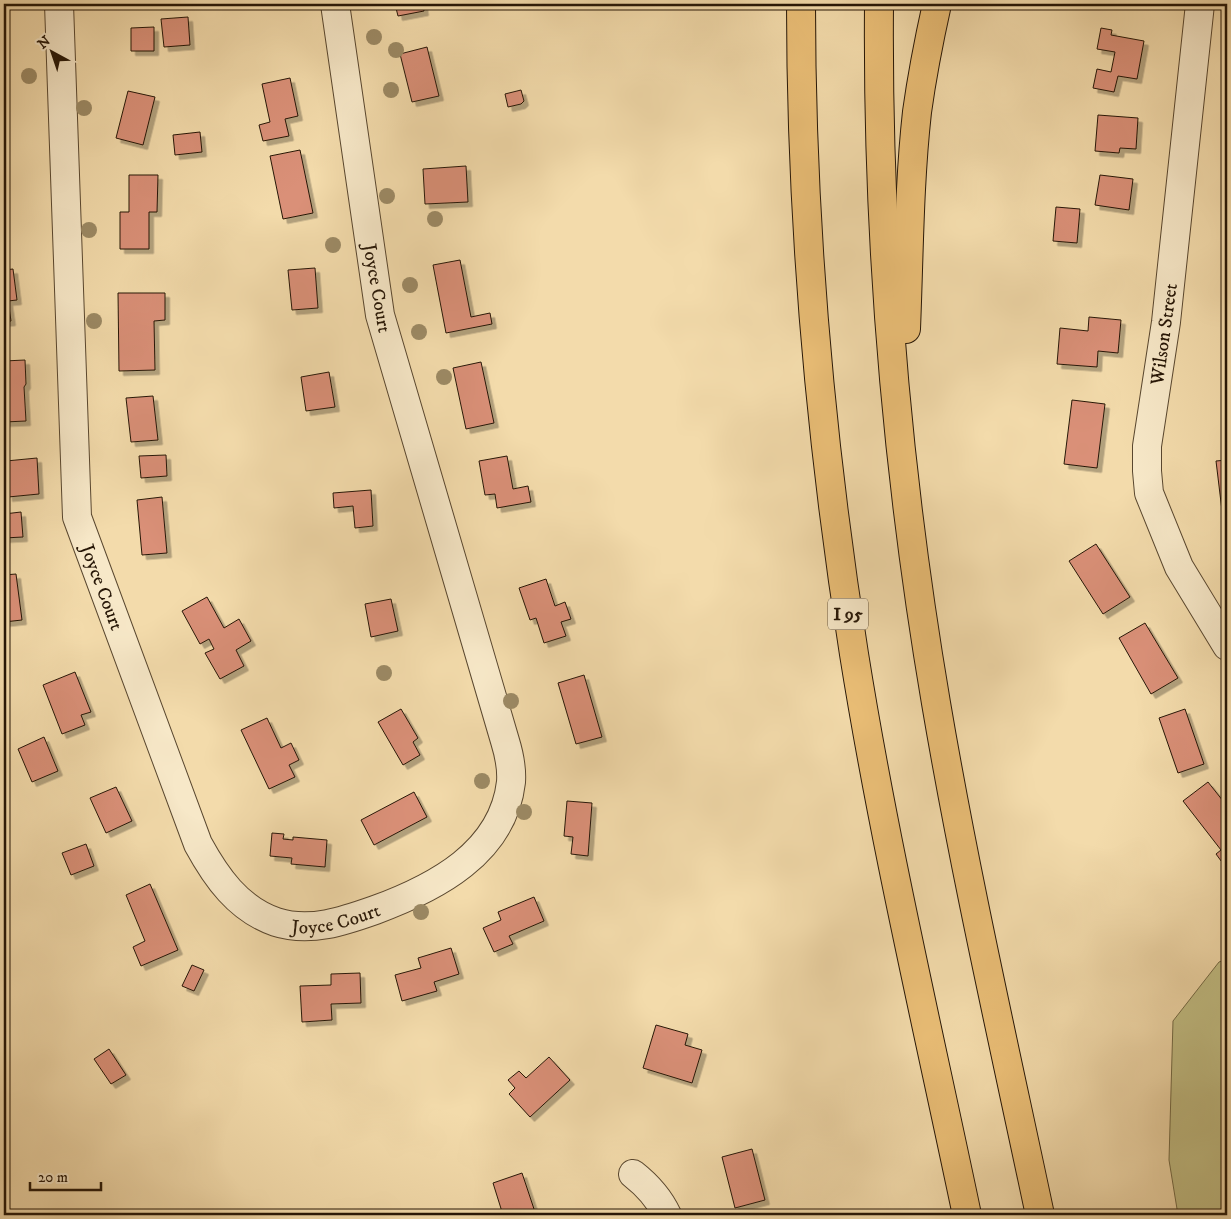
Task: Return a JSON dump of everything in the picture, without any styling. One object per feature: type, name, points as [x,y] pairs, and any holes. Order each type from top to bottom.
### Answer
[{"type":"highway","name":"I 95","points":[[801,4],[803,141],[813,314],[821,401],[842,572],[856,666],[885,826],[967,1215]]},
{"type":"highway","points":[[879,4],[879,96],[887,271],[901,445],[921,605],[947,767],[967,871],[1040,1215]]},
{"type":"highway","points":[[901,445],[914,152],[922,74],[937,4]]},
{"type":"street","name":"Joyce Court","points":[[59,4],[77,517],[198,844],[212,870],[232,894],[251,910],[276,922],[296,926],[320,926],[348,920],[400,900],[458,869],[471,859],[492,834],[507,800],[511,781],[510,760],[505,741],[380,315],[335,4]]},
{"type":"street","name":"Wilson Street","points":[[1200,4],[1166,322],[1147,446],[1147,471],[1149,493],[1179,567],[1227,646]]},
{"type":"street","points":[[633,1174],[646,1184],[656,1196],[666,1215]]},
{"type":"shaded area","points":[[1227,959],[1227,1215],[1178,1215],[1169,1160],[1173,1021],[1219,962]]},
{"type":"building","points":[[395,4],[423,4],[424,11],[398,16]]},
{"type":"building","points":[[188,17],[190,45],[164,47],[161,19]]},
{"type":"building","points":[[154,27],[154,51],[131,51],[131,28]]},
{"type":"building","points":[[1101,28],[1112,30],[1111,35],[1144,41],[1137,79],[1118,76],[1114,92],[1093,88],[1097,69],[1111,72],[1115,52],[1097,49]]},
{"type":"building","points":[[427,47],[439,96],[412,102],[400,54]]},
{"type":"building","points":[[290,78],[298,116],[285,119],[289,136],[263,141],[259,125],[270,122],[262,84]]},
{"type":"building","points":[[521,90],[524,101],[521,104],[508,107],[505,94]]},
{"type":"building","points":[[128,91],[155,97],[143,145],[116,138]]},
{"type":"building","points":[[1098,115],[1138,118],[1136,149],[1120,148],[1119,153],[1095,151]]},
{"type":"building","points":[[200,132],[202,152],[175,155],[173,135]]},
{"type":"building","points":[[300,150],[313,213],[283,219],[270,156]]},
{"type":"building","points":[[466,166],[468,202],[425,204],[423,169]]},
{"type":"building","points":[[129,175],[158,175],[157,212],[149,212],[149,249],[120,249],[120,212],[129,212]]},
{"type":"building","points":[[1100,175],[1133,179],[1129,210],[1095,205]]},
{"type":"building","points":[[1056,207],[1080,209],[1077,243],[1053,241]]},
{"type":"building","points":[[460,260],[471,317],[490,313],[492,324],[446,333],[433,265]]},
{"type":"building","points":[[315,268],[318,308],[292,310],[288,270]]},
{"type":"building","points":[[13,269],[17,300],[8,301],[11,321],[4,322],[4,270]]},
{"type":"building","points":[[118,293],[165,293],[165,320],[154,321],[155,370],[119,371]]},
{"type":"building","points":[[1089,317],[1121,320],[1118,353],[1098,351],[1097,367],[1057,364],[1060,328],[1088,331]]},
{"type":"building","points":[[25,360],[26,421],[4,422],[4,361]]},
{"type":"building","points":[[481,362],[494,423],[466,429],[453,368]]},
{"type":"building","points":[[329,372],[335,407],[306,411],[301,377]]},
{"type":"building","points":[[153,396],[158,440],[131,442],[126,398]]},
{"type":"building","points":[[1072,400],[1105,404],[1097,468],[1064,464]]},
{"type":"building","points":[[166,455],[167,476],[141,478],[139,456]]},
{"type":"building","points":[[507,456],[513,489],[528,486],[531,502],[497,508],[495,494],[485,495],[479,461]]},
{"type":"building","points":[[37,458],[39,494],[8,497],[6,461]]},
{"type":"building","points":[[1227,460],[1227,518],[1223,519],[1216,461]]},
{"type":"building","points":[[371,490],[373,526],[355,528],[353,506],[334,508],[333,493]]},
{"type":"building","points":[[162,497],[167,553],[142,555],[137,500]]},
{"type":"building","points":[[21,512],[23,537],[4,538],[4,514]]},
{"type":"building","points":[[1096,544],[1130,597],[1103,614],[1069,561]]},
{"type":"building","points":[[16,574],[22,620],[4,622],[4,575]]},
{"type":"building","points":[[546,579],[555,606],[565,602],[571,619],[561,622],[566,636],[544,643],[536,618],[530,620],[519,588]]},
{"type":"building","points":[[207,597],[224,628],[239,619],[251,641],[236,650],[244,666],[220,679],[205,653],[214,649],[209,639],[200,644],[182,611]]},
{"type":"building","points":[[391,599],[398,631],[371,637],[365,604]]},
{"type":"building","points":[[1145,623],[1178,678],[1151,694],[1119,638]]},
{"type":"building","points":[[75,672],[91,712],[81,715],[85,725],[62,734],[43,685]]},
{"type":"building","points":[[584,675],[602,737],[576,744],[558,683]]},
{"type":"building","points":[[401,709],[418,738],[413,742],[420,755],[403,765],[378,722]]},
{"type":"building","points":[[1185,709],[1204,764],[1178,773],[1159,718]]},
{"type":"building","points":[[267,718],[281,748],[291,743],[299,760],[289,765],[295,777],[269,789],[241,730]]},
{"type":"building","points":[[44,737],[58,771],[32,782],[18,749]]},
{"type":"building","points":[[1208,782],[1227,806],[1227,869],[1216,854],[1221,850],[1183,801]]},
{"type":"building","points":[[116,787],[132,821],[106,833],[90,798]]},
{"type":"building","points":[[414,792],[427,817],[374,845],[361,820]]},
{"type":"building","points":[[567,801],[592,803],[588,856],[571,854],[573,837],[564,836]]},
{"type":"building","points":[[272,833],[284,834],[283,839],[293,840],[293,837],[327,840],[325,867],[291,864],[292,858],[270,856]]},
{"type":"building","points":[[86,844],[94,866],[71,875],[62,853]]},
{"type":"building","points":[[150,884],[178,950],[141,966],[133,947],[145,941],[126,895]]},
{"type":"building","points":[[534,897],[544,921],[509,936],[513,944],[494,952],[483,928],[501,920],[498,912]]},
{"type":"building","points":[[451,948],[459,974],[434,982],[437,991],[402,1001],[395,975],[421,968],[418,958]]},
{"type":"building","points":[[192,965],[204,970],[194,991],[182,986]]},
{"type":"building","points":[[360,973],[361,1003],[331,1004],[332,1020],[302,1022],[300,986],[331,985],[331,974]]},
{"type":"building","points":[[656,1025],[688,1034],[685,1045],[702,1050],[692,1083],[643,1068]]},
{"type":"building","points":[[109,1049],[126,1075],[111,1084],[94,1059]]},
{"type":"building","points":[[549,1057],[570,1080],[530,1117],[509,1094],[515,1088],[508,1080],[519,1071],[526,1078]]},
{"type":"building","points":[[752,1149],[765,1200],[735,1208],[722,1157]]},
{"type":"building","points":[[522,1173],[536,1215],[503,1215],[493,1183]]}]
